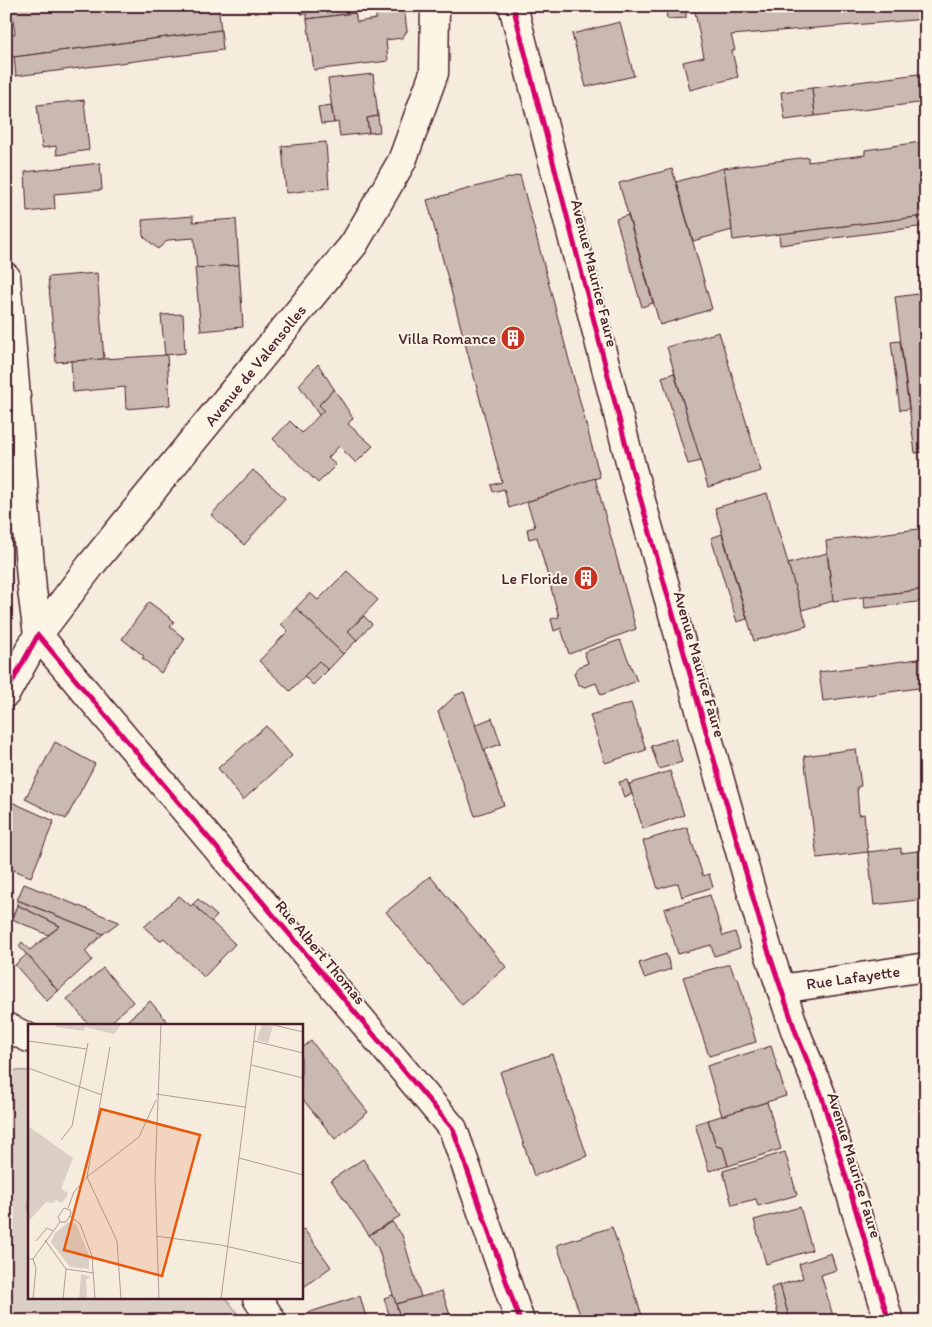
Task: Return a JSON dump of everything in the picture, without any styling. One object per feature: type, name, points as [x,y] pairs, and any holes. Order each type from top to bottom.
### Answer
[{"type":"street","name":"Avenue de Valensolles","points":[[6,693],[38,635],[91,565],[354,244],[402,161],[434,73],[436,6]]},
{"type":"street","name":"Avenue Maurice Faure","points":[[513,6],[632,469],[762,928],[796,1034],[821,1094],[889,1321]]},
{"type":"street","points":[[6,277],[32,590],[38,635]]},
{"type":"street","name":"Rue Albert Thomas","points":[[38,635],[453,1129],[520,1321]]},
{"type":"street","name":"Rue Lafayette","points":[[781,989],[926,967]]},
{"type":"street","points":[[6,1027],[28,1038]]},
{"type":"street","points":[[258,1300],[272,1321]]},
{"type":"shaded area","points":[[6,1070],[28,1071],[28,1300],[228,1300],[236,1311],[240,1321],[6,1321]]},
{"type":"building","points":[[11,6],[218,6],[221,30],[6,58],[6,35],[15,34]]},
{"type":"building","points":[[300,6],[354,6],[355,13],[307,19],[307,14],[301,14]]},
{"type":"building","points":[[375,6],[404,6],[404,7],[376,10]]},
{"type":"building","points":[[667,6],[694,6],[694,7],[667,10]]},
{"type":"building","points":[[926,6],[926,19],[731,35],[735,50],[732,51],[738,77],[690,90],[683,62],[704,57],[694,7]]},
{"type":"building","points":[[404,7],[407,31],[402,38],[386,40],[388,61],[314,70],[307,19],[355,13],[357,22],[376,19],[376,10]]},
{"type":"building","points":[[686,8],[686,18],[667,19],[666,10]]},
{"type":"building","points":[[620,22],[634,76],[586,87],[572,34]]},
{"type":"building","points":[[221,30],[223,50],[16,76],[14,57]]},
{"type":"building","points":[[926,73],[926,102],[815,116],[812,88]]},
{"type":"building","points":[[373,74],[378,116],[367,118],[369,133],[340,136],[338,122],[334,123],[328,79]]},
{"type":"building","points":[[812,88],[815,116],[785,120],[781,92]]},
{"type":"building","points":[[84,100],[89,150],[57,155],[56,146],[42,148],[37,105]]},
{"type":"building","points":[[331,105],[334,123],[321,124],[318,107]]},
{"type":"building","points":[[378,116],[380,132],[369,133],[367,118]]},
{"type":"building","points":[[326,142],[329,188],[286,193],[282,146]]},
{"type":"building","points":[[921,142],[926,183],[926,216],[733,240],[724,168],[808,157],[808,162],[865,155],[865,150]]},
{"type":"building","points":[[100,163],[102,190],[54,194],[55,209],[27,212],[25,172]]},
{"type":"building","points":[[724,168],[732,230],[693,241],[676,182]]},
{"type":"building","points":[[672,169],[712,309],[660,325],[619,183]]},
{"type":"building","name":"Villa Romance","points":[[520,175],[600,477],[509,508],[504,489],[493,492],[491,485],[502,482],[427,200]]},
{"type":"building","points":[[628,215],[653,303],[642,307],[616,219]]},
{"type":"building","points":[[193,216],[193,222],[236,219],[239,265],[197,268],[194,238],[168,240],[158,249],[143,236],[142,220]]},
{"type":"building","points":[[926,216],[926,226],[780,245],[779,234]]},
{"type":"building","points":[[239,265],[243,327],[201,331],[195,268]]},
{"type":"building","points":[[97,273],[104,359],[56,362],[48,277]]},
{"type":"building","points":[[926,293],[926,452],[915,453],[895,297]]},
{"type":"building","points":[[183,314],[185,353],[165,355],[161,315]]},
{"type":"building","points":[[719,332],[761,471],[708,487],[667,347]]},
{"type":"building","points":[[900,341],[909,409],[900,410],[891,342]]},
{"type":"building","points":[[167,355],[170,405],[126,409],[125,387],[73,392],[71,361]]},
{"type":"building","points":[[318,364],[334,389],[319,405],[324,410],[319,415],[299,385]]},
{"type":"building","points":[[674,373],[701,461],[688,464],[662,377]]},
{"type":"building","points":[[334,389],[353,418],[348,424],[373,446],[356,463],[339,446],[328,458],[336,465],[318,483],[273,439],[290,421],[302,433],[324,410],[319,405]]},
{"type":"building","points":[[253,470],[285,498],[244,545],[211,515]]},
{"type":"building","name":"Le Floride","points":[[595,478],[636,629],[569,654],[561,628],[554,631],[551,619],[559,617],[537,537],[529,539],[527,529],[535,527],[527,502]]},
{"type":"building","points":[[767,493],[807,626],[754,641],[715,508]]},
{"type":"building","points":[[926,528],[926,589],[833,601],[826,541]]},
{"type":"building","points":[[722,534],[747,619],[737,622],[711,538]]},
{"type":"building","points":[[827,553],[833,601],[802,610],[788,564]]},
{"type":"building","points":[[347,571],[378,600],[348,631],[357,640],[343,654],[296,608],[310,593],[318,600]]},
{"type":"building","points":[[926,589],[926,601],[865,608],[863,597]]},
{"type":"building","points":[[149,602],[174,621],[170,627],[185,639],[161,673],[142,658],[144,656],[122,639]]},
{"type":"building","points":[[296,608],[343,654],[328,670],[319,661],[290,691],[259,661],[288,631],[281,624]]},
{"type":"building","points":[[364,616],[372,624],[357,640],[348,631]]},
{"type":"building","points":[[620,640],[637,681],[601,695],[596,683],[585,687],[578,684],[574,674],[578,667],[588,663],[584,652]]},
{"type":"building","points":[[926,658],[926,687],[823,701],[819,672]]},
{"type":"building","points":[[319,661],[328,670],[313,685],[304,676]]},
{"type":"building","points":[[464,692],[504,805],[475,816],[438,712],[456,695]]},
{"type":"building","points":[[631,703],[646,750],[605,763],[590,715]]},
{"type":"building","points":[[492,718],[501,744],[484,750],[475,725]]},
{"type":"building","points":[[266,726],[292,756],[243,800],[218,768]]},
{"type":"building","points":[[675,738],[682,762],[659,769],[651,746]]},
{"type":"building","points":[[55,742],[95,764],[66,819],[25,799]]},
{"type":"building","points":[[856,749],[861,786],[857,787],[859,815],[864,814],[868,852],[817,858],[804,756]]},
{"type":"building","points":[[670,771],[684,815],[643,829],[629,784]]},
{"type":"building","points":[[627,780],[632,794],[624,797],[619,782]]},
{"type":"building","points":[[7,800],[54,821],[31,877],[6,867]]},
{"type":"building","points":[[687,827],[703,876],[709,874],[713,887],[682,897],[678,883],[658,889],[643,841]]},
{"type":"building","points":[[901,848],[901,853],[926,850],[926,899],[874,905],[868,852]]},
{"type":"building","points":[[430,876],[506,967],[462,1005],[386,912]]},
{"type":"building","points":[[24,884],[119,922],[103,934],[17,900]]},
{"type":"building","points":[[710,895],[723,936],[735,932],[740,948],[714,956],[711,945],[678,954],[664,909]]},
{"type":"building","points":[[179,896],[191,906],[193,904],[235,944],[204,977],[164,938],[160,941],[144,927]]},
{"type":"building","points":[[198,899],[217,916],[211,922],[193,904]]},
{"type":"building","points":[[17,900],[103,934],[85,951],[92,960],[58,991],[19,946],[22,942],[30,950],[60,926],[17,905]]},
{"type":"building","points":[[17,905],[60,926],[48,935],[12,919]]},
{"type":"building","points":[[27,954],[58,991],[47,1001],[15,965]]},
{"type":"building","points":[[666,954],[671,969],[644,978],[639,963]]},
{"type":"building","points":[[730,964],[735,978],[738,978],[756,1042],[709,1056],[683,977]]},
{"type":"building","points":[[103,968],[133,1002],[109,1024],[88,1024],[67,999]]},
{"type":"building","points":[[150,1001],[169,1024],[123,1024]]},
{"type":"building","points":[[311,1041],[368,1112],[335,1139],[302,1098],[302,1048]]},
{"type":"building","points":[[771,1046],[786,1096],[722,1116],[707,1066]]},
{"type":"building","points":[[552,1054],[587,1156],[534,1176],[500,1072]]},
{"type":"building","points":[[767,1102],[781,1149],[728,1166],[723,1148],[716,1146],[708,1120]]},
{"type":"building","points":[[708,1120],[716,1146],[723,1148],[728,1166],[709,1171],[695,1124]]},
{"type":"building","points":[[785,1152],[797,1195],[758,1206],[756,1199],[732,1205],[723,1171]]},
{"type":"building","points":[[363,1159],[400,1216],[369,1235],[331,1180]]},
{"type":"building","points":[[800,1207],[812,1250],[766,1264],[754,1220]]},
{"type":"building","points":[[392,1222],[402,1235],[421,1297],[396,1304],[378,1248],[369,1235]]},
{"type":"building","points":[[612,1227],[644,1321],[582,1321],[557,1245]]},
{"type":"building","points":[[304,1229],[331,1267],[302,1288],[302,1230]]},
{"type":"building","points":[[831,1253],[836,1270],[821,1275],[833,1316],[816,1321],[790,1321],[780,1285],[803,1278],[799,1264]]},
{"type":"building","points":[[780,1285],[790,1321],[780,1321],[771,1288]]},
{"type":"building","points":[[442,1291],[452,1321],[401,1321],[396,1304]]},
{"type":"building","points":[[393,1295],[401,1321],[391,1321],[384,1298]]},
{"type":"building","points":[[360,1296],[367,1321],[309,1321],[307,1313]]},
{"type":"building","points":[[833,1316],[834,1321],[816,1321]]},
{"type":"cycle path","points":[[513,6],[632,469],[767,947],[796,1033],[821,1094],[889,1321]]},
{"type":"cycle path","points":[[6,693],[38,635],[453,1129],[520,1321]]},
{"type":"place","name":"Villa Romance","points":[[513,338]]},
{"type":"place","name":"Le Floride","points":[[586,578]]}]
